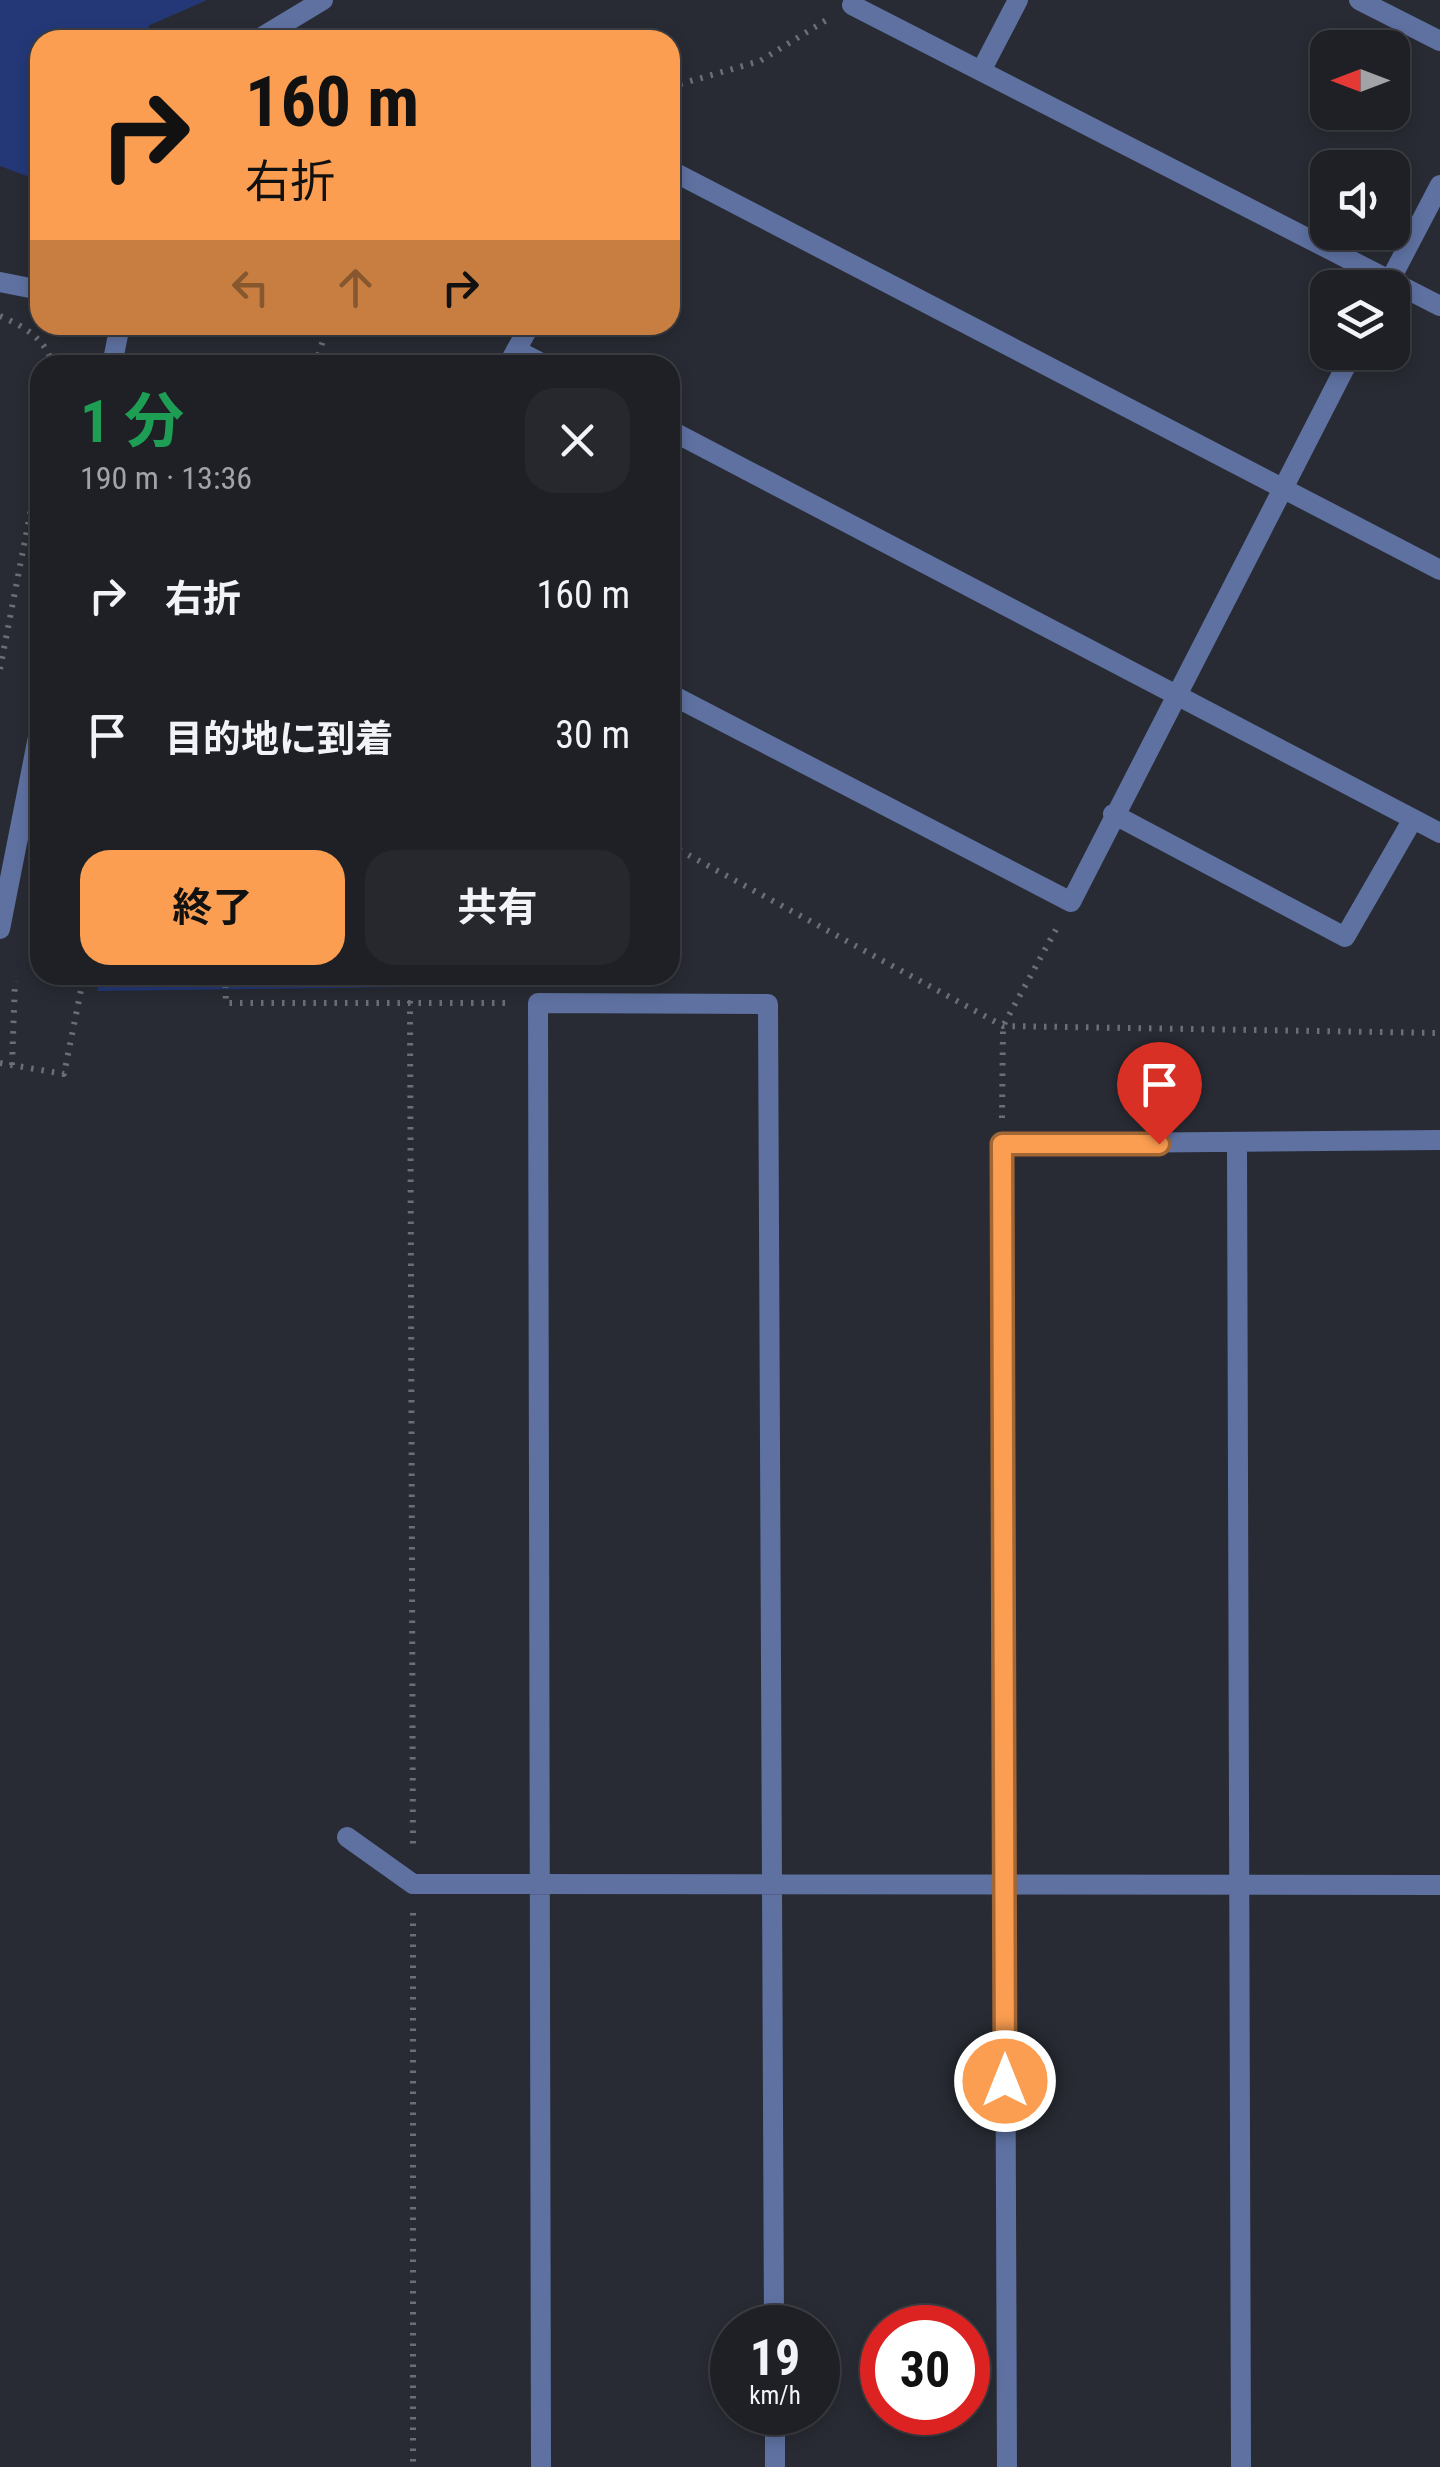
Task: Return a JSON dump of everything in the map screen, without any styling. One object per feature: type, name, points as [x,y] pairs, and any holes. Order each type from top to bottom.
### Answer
[{"type":"street","points":[[274,30],[323,0]]},
{"type":"street","points":[[981,71],[1018,0]]},
{"type":"street","points":[[1359,0],[1440,42]]},
{"type":"street","points":[[852,4],[1361,270]]},
{"type":"street","points":[[680,175],[1440,570]]},
{"type":"street","points":[[1395,270],[1440,185]]},
{"type":"street","points":[[0,282],[30,288]]},
{"type":"street","points":[[1410,293],[1440,306]]},
{"type":"street","points":[[680,699],[1070,902],[1344,370]]},
{"type":"street","points":[[680,435],[1440,833]]},
{"type":"street","points":[[0,928],[30,777]]},
{"type":"street","points":[[1113,814],[1346,937],[1413,819]]},
{"type":"street","points":[[541,2467],[538,1003],[768,1004],[774,2305]]},
{"type":"street","points":[[1006,2467],[1002,1144],[1440,1140]]},
{"type":"street","points":[[1238,1144],[1241,2467]]},
{"type":"street","points":[[347,1837],[413,1884],[770,1883],[1004,1888],[1440,1885]]},
{"type":"street","points":[[775,2435],[775,2467]]},
{"type":"path","points":[[680,85],[760,61],[852,4]]},
{"type":"path","points":[[0,316],[30,333]]},
{"type":"path","points":[[32,335],[50,355]]},
{"type":"path","points":[[0,669],[30,514]]},
{"type":"path","points":[[680,850],[1003,1026],[1440,1032]]},
{"type":"path","points":[[1002,1144],[1003,1026],[1070,902]]},
{"type":"path","points":[[12,1065],[15,981]]},
{"type":"path","points":[[0,1063],[64,1074],[82,985]]},
{"type":"path","points":[[225,985],[226,1003],[538,1003]]},
{"type":"path","points":[[410,1001],[413,2467]]},
{"type":"shaded area","points":[[0,0],[207,0],[147,30],[30,30],[30,177],[0,166]]},
{"type":"shaded area","points":[[98,985],[490,985],[490,986],[97,991]]},
{"type":"route","points":[[1005,2081],[1002,1144],[1159,1144]]}]
